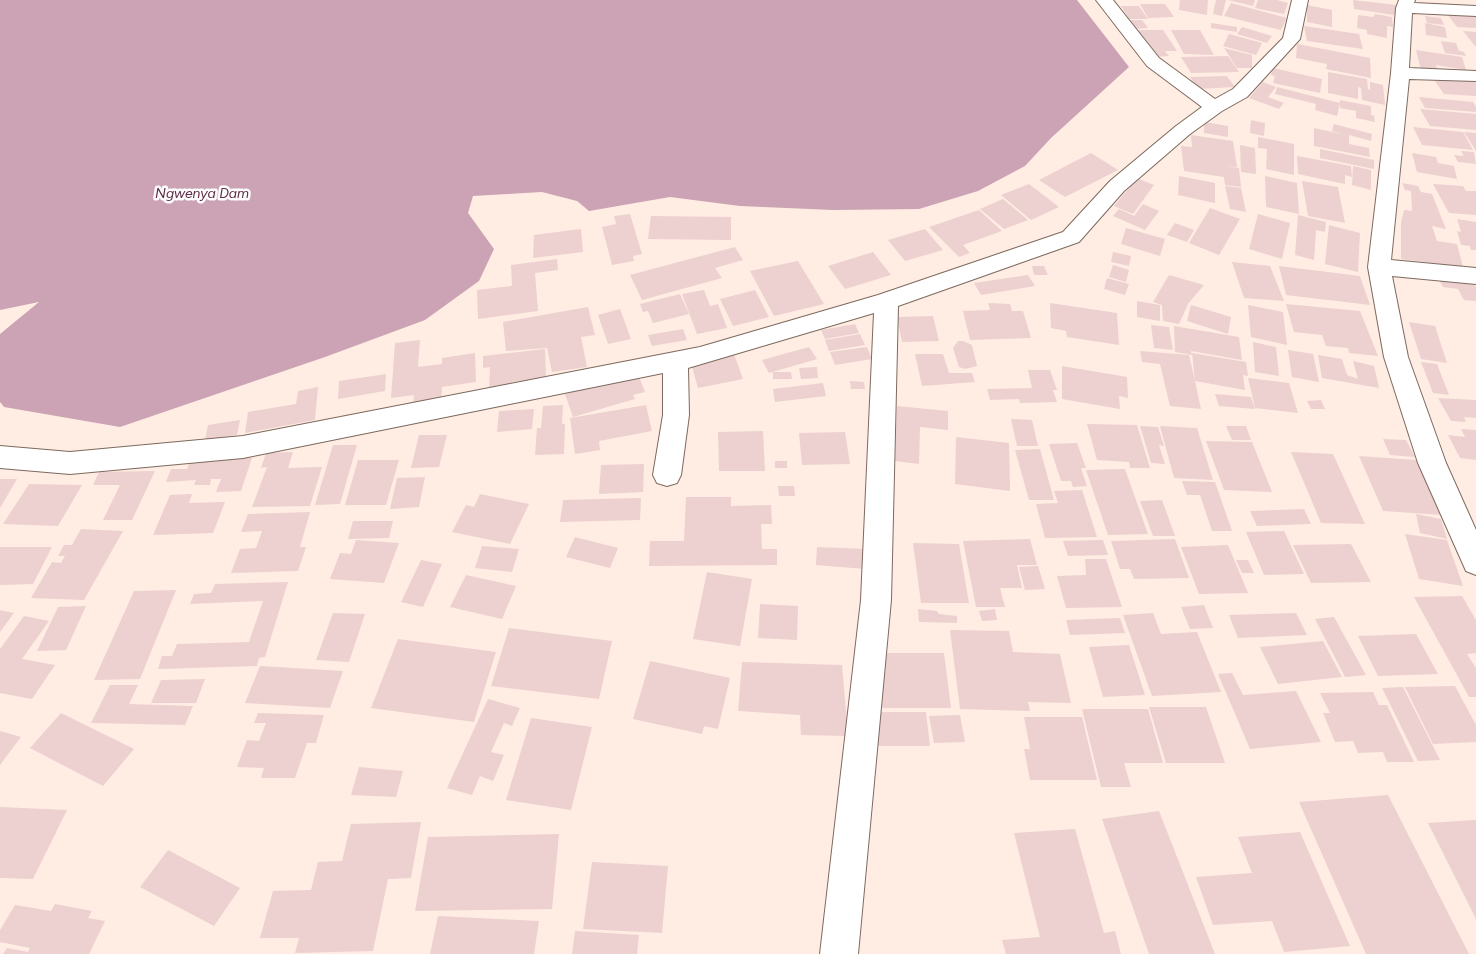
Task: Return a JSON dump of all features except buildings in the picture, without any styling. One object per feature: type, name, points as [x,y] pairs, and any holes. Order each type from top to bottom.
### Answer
[{"type":"street","points":[[1104,0],[1153,62],[1202,100],[1215,107]]},
{"type":"street","points":[[0,457],[70,463],[243,447],[676,361],[700,356],[886,301],[1071,237],[1117,186],[1183,130],[1240,92],[1291,39],[1300,0]]},
{"type":"street","points":[[1476,11],[1406,4],[1379,267],[1396,357],[1432,463],[1470,532],[1476,562]]},
{"type":"street","points":[[1400,73],[1476,76]]},
{"type":"street","points":[[1379,267],[1476,276]]},
{"type":"street","points":[[839,954],[876,600],[886,301]]},
{"type":"street","points":[[667,475],[676,415],[676,361]]},
{"type":"water","name":"Ngwenya Dam","points":[[0,0],[1077,0],[1129,67],[1051,138],[1025,166],[978,191],[919,209],[833,210],[740,206],[670,197],[589,211],[577,201],[542,192],[473,196],[468,213],[494,249],[479,281],[425,320],[325,357],[120,427],[4,407],[0,402],[0,334],[39,302],[0,310]]}]
